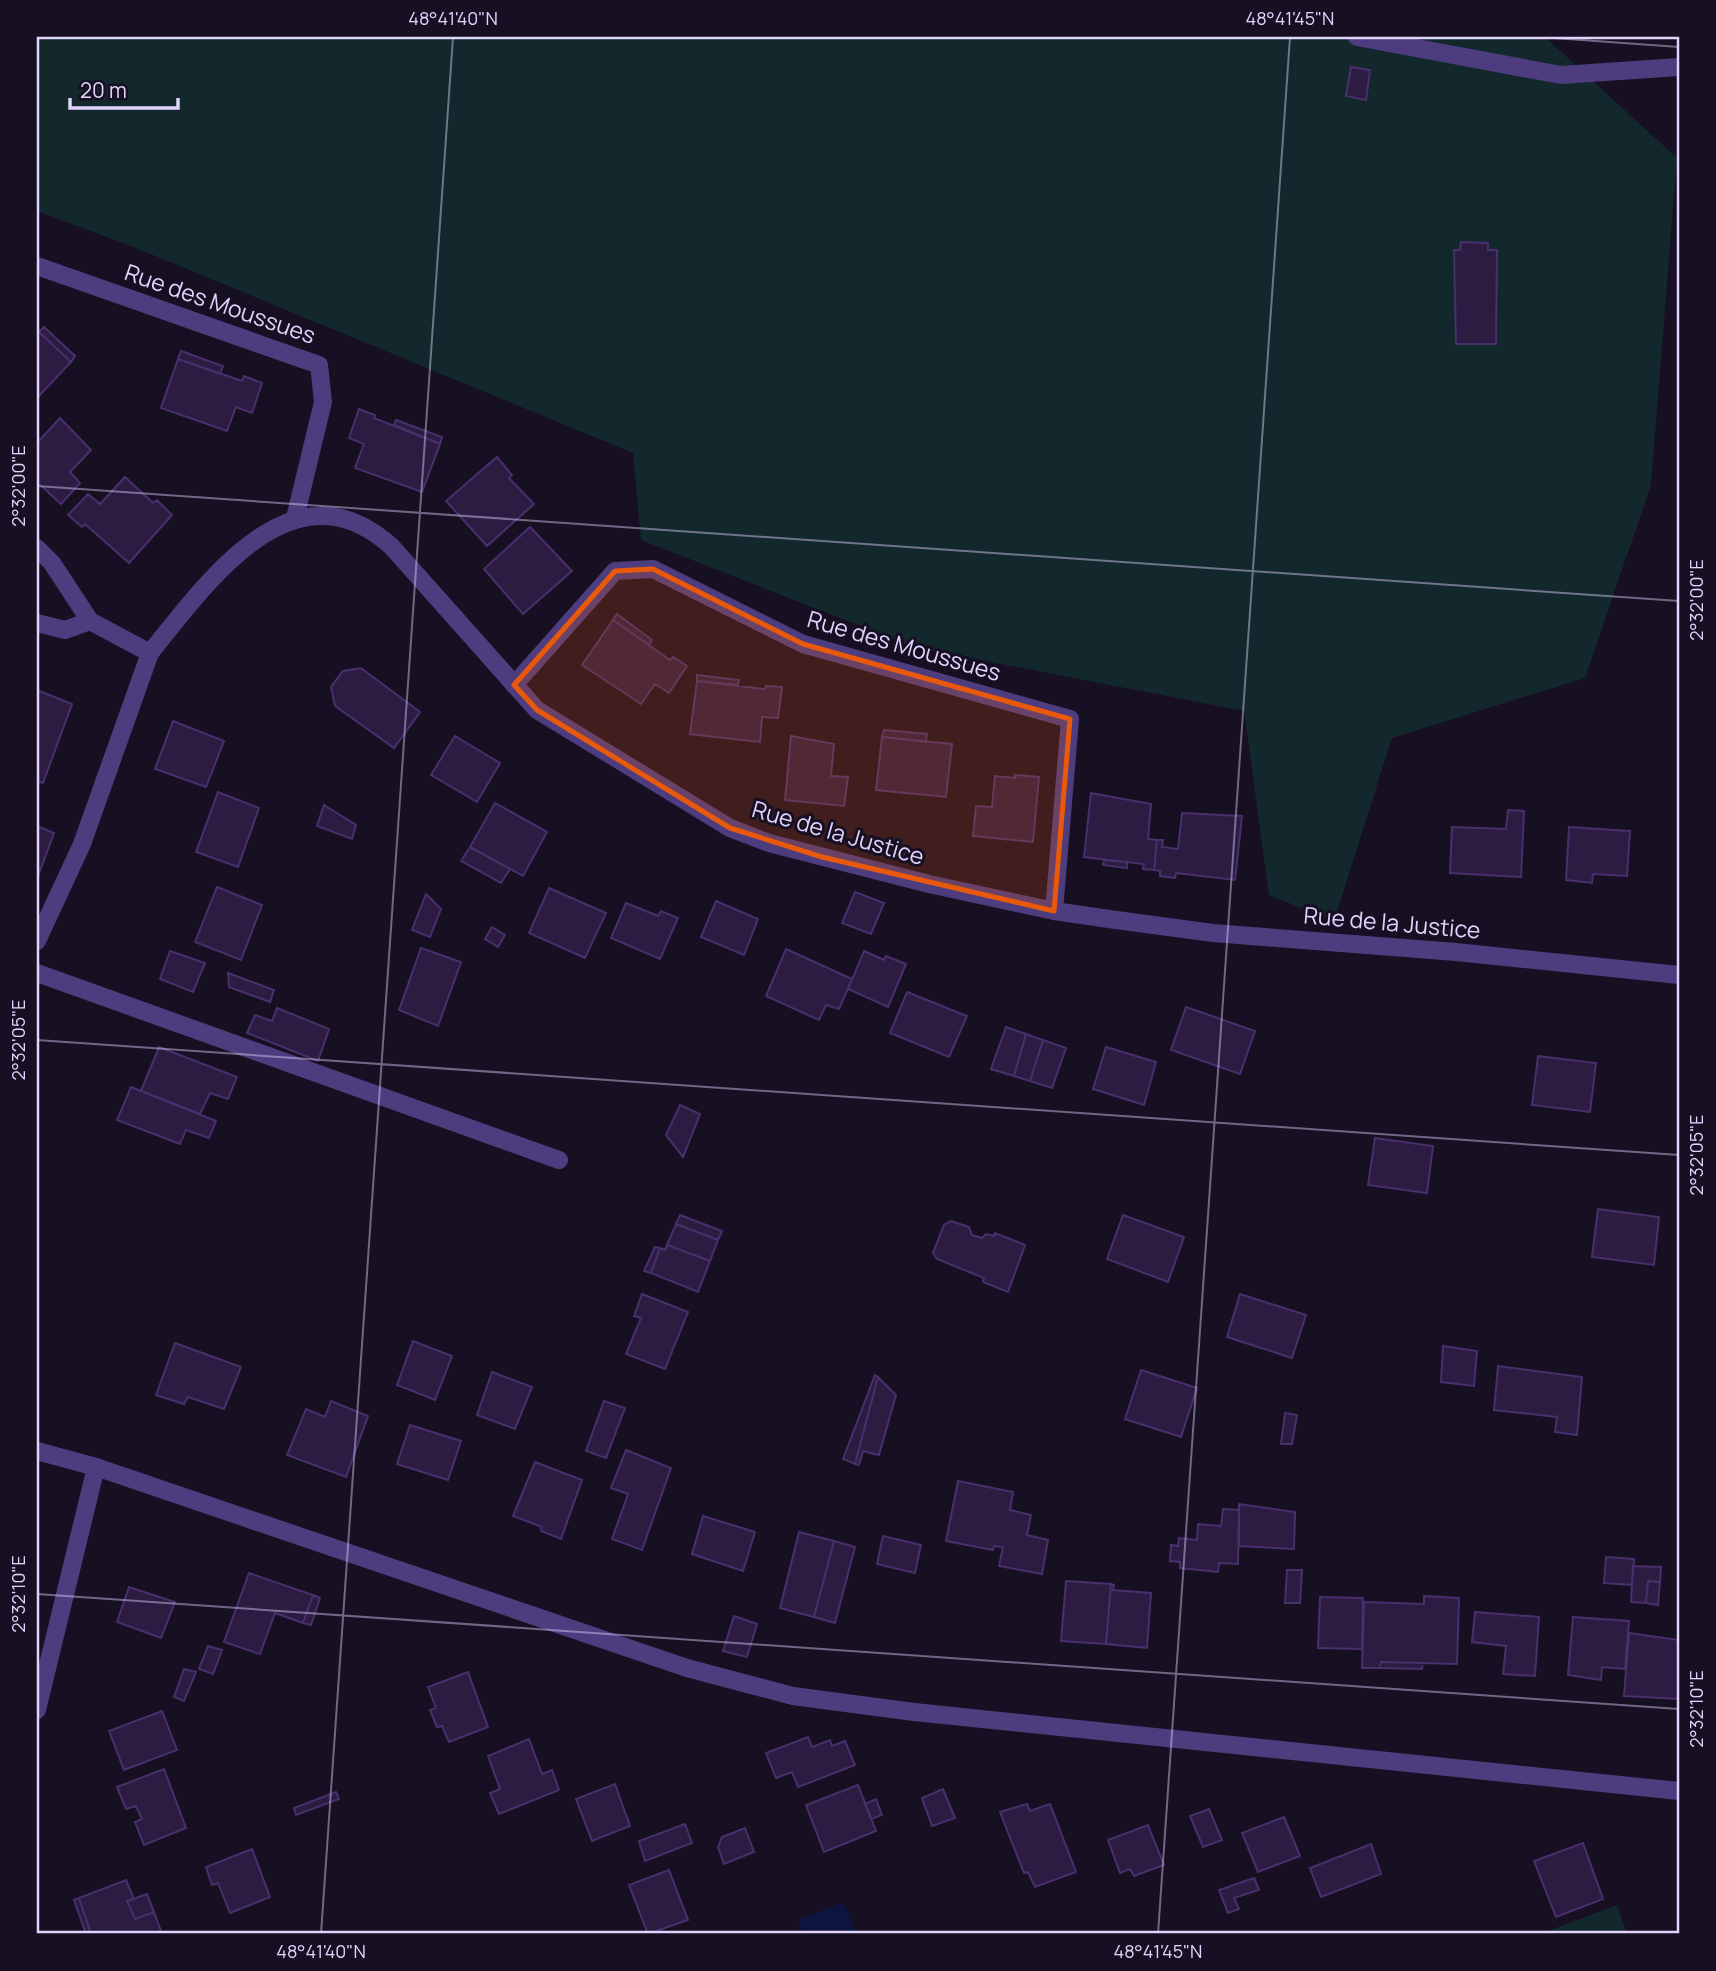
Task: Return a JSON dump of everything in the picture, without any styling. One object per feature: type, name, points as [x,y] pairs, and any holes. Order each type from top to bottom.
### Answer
[{"type":"street","points":[[1357,37],[1561,75],[1679,68]]},
{"type":"street","name":"Rue des Moussues","points":[[37,266],[318,365],[323,402],[295,518]]},
{"type":"street","name":"Rue de la Justice","points":[[37,941],[74,865],[150,653],[198,595],[244,549],[270,528],[295,518],[320,515],[349,518],[370,527],[392,547],[537,710],[730,828],[769,843],[1054,911],[1213,933],[1416,949],[1679,975]]},
{"type":"street","points":[[37,548],[52,563],[90,621],[150,653]]},
{"type":"street","name":"Rue des Moussues","points":[[514,685],[615,571],[653,569],[803,644],[1070,719],[1054,911]]},
{"type":"street","points":[[37,623],[65,630],[90,621]]},
{"type":"street","points":[[37,973],[559,1160]]},
{"type":"street","points":[[37,1451],[96,1467],[580,1634],[687,1668],[793,1696],[914,1712],[1679,1791]]},
{"type":"street","points":[[37,1710],[96,1467]]},
{"type":"highlighted area","points":[[653,569],[803,644],[1070,719],[1054,911],[822,857],[730,828],[537,710],[514,685],[615,571]]},
{"type":"green space","points":[[37,37],[1545,37],[1677,158],[1651,485],[1585,678],[1392,738],[1334,921],[1269,895],[1244,711],[914,647],[641,540],[633,453],[136,248],[37,211]]},
{"type":"green space","points":[[1617,1905],[1627,1934],[1540,1934]]},
{"type":"shaded area","points":[[844,1902],[857,1934],[804,1934],[798,1920]]},
{"type":"building","points":[[1351,67],[1370,70],[1366,100],[1346,96]]},
{"type":"building","points":[[1461,242],[1488,243],[1488,250],[1497,250],[1496,344],[1456,344],[1454,250],[1460,250]]},
{"type":"building","points":[[44,327],[75,356],[71,362],[39,332]]},
{"type":"building","points":[[37,330],[71,362],[37,398]]},
{"type":"building","points":[[181,351],[223,366],[220,374],[178,359]]},
{"type":"building","points":[[178,359],[242,381],[244,376],[262,383],[252,413],[236,407],[227,431],[161,408]]},
{"type":"building","points":[[359,409],[375,415],[374,418],[440,444],[422,492],[355,468],[364,444],[349,438]]},
{"type":"building","points":[[60,418],[91,450],[70,472],[80,483],[61,504],[37,482],[37,443]]},
{"type":"building","points":[[396,420],[442,437],[440,444],[394,425]]},
{"type":"building","points":[[497,457],[512,475],[509,478],[534,504],[487,546],[446,501]]},
{"type":"building","points":[[125,477],[153,503],[157,500],[172,515],[129,563],[85,524],[82,527],[68,515],[88,494],[100,504]]},
{"type":"building","points":[[530,527],[572,571],[523,614],[484,569]]},
{"type":"building","points":[[617,614],[652,640],[649,645],[613,620]]},
{"type":"building","points":[[613,620],[670,660],[673,657],[687,666],[669,693],[655,684],[641,704],[582,665]]},
{"type":"building","points":[[361,668],[420,712],[394,748],[335,706],[331,687],[343,671]]},
{"type":"building","points":[[697,675],[739,680],[738,685],[697,681]]},
{"type":"building","points":[[697,681],[765,689],[766,686],[782,687],[778,718],[762,717],[760,742],[690,734]]},
{"type":"building","points":[[37,690],[72,704],[43,783],[37,781]]},
{"type":"building","points":[[173,721],[224,741],[206,787],[155,769]]},
{"type":"building","points":[[884,730],[927,734],[926,742],[882,737]]},
{"type":"building","points":[[455,736],[500,763],[477,802],[431,775]]},
{"type":"building","points":[[791,736],[834,744],[831,776],[848,777],[844,806],[785,800]]},
{"type":"building","points":[[882,737],[952,744],[946,797],[876,790]]},
{"type":"building","points":[[1015,775],[1039,777],[1033,842],[973,836],[976,806],[992,807],[995,776],[1015,778]]},
{"type":"building","points":[[218,792],[259,808],[238,867],[196,852]]},
{"type":"building","points":[[1091,793],[1151,804],[1148,839],[1157,840],[1154,870],[1143,869],[1144,864],[1084,857]]},
{"type":"building","points":[[495,803],[547,832],[523,876],[470,847]]},
{"type":"building","points":[[324,805],[356,825],[352,839],[317,826]]},
{"type":"building","points":[[1508,810],[1524,811],[1521,877],[1450,873],[1452,827],[1506,829]]},
{"type":"building","points":[[1182,813],[1242,816],[1235,880],[1176,873],[1175,878],[1160,876],[1160,871],[1154,870],[1157,840],[1163,840],[1162,847],[1178,849]]},
{"type":"building","points":[[37,826],[54,833],[37,879]]},
{"type":"building","points":[[1569,827],[1630,831],[1627,876],[1593,874],[1592,883],[1566,880]]},
{"type":"building","points":[[470,847],[510,869],[501,883],[461,861]]},
{"type":"building","points":[[1104,860],[1127,862],[1127,868],[1103,865]]},
{"type":"building","points":[[217,887],[262,905],[241,960],[195,942]]},
{"type":"building","points":[[549,888],[606,913],[585,958],[529,933]]},
{"type":"building","points":[[855,892],[884,903],[871,934],[842,923]]},
{"type":"building","points":[[426,894],[441,909],[430,937],[412,930]]},
{"type":"building","points":[[716,901],[758,919],[744,955],[701,937]]},
{"type":"building","points":[[626,903],[658,916],[661,911],[678,918],[660,959],[611,938]]},
{"type":"building","points":[[492,927],[505,935],[498,947],[485,939]]},
{"type":"building","points":[[421,948],[461,962],[438,1026],[399,1010]]},
{"type":"building","points":[[786,949],[852,979],[839,1009],[826,1005],[819,1020],[766,996]]},
{"type":"building","points":[[170,951],[205,963],[193,992],[160,979]]},
{"type":"building","points":[[864,951],[884,960],[886,956],[906,964],[888,1007],[848,989]]},
{"type":"building","points":[[228,973],[274,990],[270,1002],[229,987]]},
{"type":"building","points":[[907,992],[967,1016],[949,1057],[890,1033]]},
{"type":"building","points":[[1186,1007],[1255,1031],[1240,1074],[1171,1050]]},
{"type":"building","points":[[277,1008],[329,1029],[318,1061],[247,1033],[255,1015],[272,1021]]},
{"type":"building","points":[[1006,1027],[1026,1034],[1014,1076],[991,1069]]},
{"type":"building","points":[[1026,1034],[1043,1040],[1030,1081],[1014,1076]]},
{"type":"building","points":[[1043,1040],[1066,1048],[1052,1088],[1030,1081]]},
{"type":"building","points":[[159,1047],[237,1077],[228,1099],[210,1093],[200,1114],[141,1091]]},
{"type":"building","points":[[1106,1047],[1156,1062],[1144,1105],[1093,1089]]},
{"type":"building","points":[[1538,1056],[1596,1063],[1590,1112],[1532,1105]]},
{"type":"building","points":[[131,1087],[216,1121],[209,1138],[186,1130],[180,1144],[117,1120]]},
{"type":"building","points":[[680,1105],[700,1114],[683,1157],[666,1135]]},
{"type":"building","points":[[1375,1138],[1433,1146],[1427,1193],[1368,1185]]},
{"type":"building","points":[[1598,1209],[1659,1217],[1654,1265],[1592,1257]]},
{"type":"building","points":[[680,1215],[722,1231],[718,1240],[676,1224]]},
{"type":"building","points":[[1123,1215],[1184,1237],[1168,1282],[1107,1259]]},
{"type":"building","points":[[951,1221],[969,1227],[972,1235],[982,1238],[986,1234],[994,1236],[995,1233],[1025,1245],[1008,1292],[983,1282],[984,1278],[937,1259],[933,1253],[944,1225]]},
{"type":"building","points":[[676,1224],[718,1240],[710,1261],[667,1245]]},
{"type":"building","points":[[667,1245],[710,1261],[698,1292],[651,1273],[660,1248],[665,1250]]},
{"type":"building","points":[[655,1247],[660,1248],[651,1273],[644,1271]]},
{"type":"building","points":[[642,1294],[688,1312],[665,1369],[626,1354],[641,1318],[634,1316]]},
{"type":"building","points":[[1240,1294],[1306,1315],[1292,1358],[1227,1337]]},
{"type":"building","points":[[413,1341],[452,1356],[435,1400],[397,1385]]},
{"type":"building","points":[[175,1343],[241,1367],[224,1409],[188,1397],[184,1404],[156,1395]]},
{"type":"building","points":[[1443,1346],[1477,1351],[1474,1386],[1441,1382]]},
{"type":"building","points":[[1498,1366],[1582,1377],[1577,1435],[1555,1432],[1557,1417],[1494,1410]]},
{"type":"building","points":[[1141,1370],[1197,1388],[1181,1437],[1125,1419]]},
{"type":"building","points":[[492,1372],[532,1387],[515,1429],[477,1415]]},
{"type":"building","points":[[875,1375],[878,1377],[855,1464],[843,1459]]},
{"type":"building","points":[[878,1377],[896,1395],[879,1455],[863,1451],[859,1465],[855,1464]]},
{"type":"building","points":[[331,1401],[368,1416],[346,1477],[287,1455],[306,1409],[325,1417]]},
{"type":"building","points":[[604,1401],[625,1408],[606,1458],[586,1451]]},
{"type":"building","points":[[1285,1413],[1297,1415],[1292,1444],[1281,1444]]},
{"type":"building","points":[[410,1425],[461,1441],[448,1480],[397,1464]]},
{"type":"building","points":[[626,1450],[671,1468],[642,1550],[612,1539],[628,1494],[611,1488]]},
{"type":"building","points":[[535,1462],[582,1480],[561,1539],[541,1531],[542,1527],[513,1516]]},
{"type":"building","points":[[958,1481],[1013,1492],[1010,1510],[1031,1515],[1027,1535],[1048,1540],[1042,1574],[999,1566],[1003,1547],[994,1546],[993,1550],[946,1541]]},
{"type":"building","points":[[1239,1504],[1295,1512],[1294,1549],[1239,1546]]},
{"type":"building","points":[[1223,1509],[1239,1510],[1238,1564],[1219,1563],[1218,1572],[1180,1568],[1180,1562],[1170,1561],[1171,1545],[1178,1546],[1179,1538],[1197,1540],[1198,1524],[1221,1526]]},
{"type":"building","points":[[703,1516],[755,1532],[743,1571],[692,1554]]},
{"type":"building","points":[[799,1532],[834,1541],[814,1617],[780,1608]]},
{"type":"building","points":[[883,1536],[921,1545],[915,1573],[877,1564]]},
{"type":"building","points":[[834,1541],[855,1547],[835,1623],[814,1617]]},
{"type":"building","points":[[1606,1557],[1634,1559],[1632,1585],[1604,1583]]},
{"type":"building","points":[[1633,1566],[1661,1567],[1660,1582],[1648,1581],[1646,1603],[1631,1602]]},
{"type":"building","points":[[1287,1570],[1302,1570],[1300,1603],[1285,1603]]},
{"type":"building","points":[[249,1573],[313,1595],[303,1623],[275,1613],[260,1654],[224,1642]]},
{"type":"building","points":[[1066,1581],[1111,1584],[1106,1644],[1061,1641]]},
{"type":"building","points":[[1648,1581],[1660,1582],[1658,1605],[1646,1603]]},
{"type":"building","points":[[1111,1584],[1114,1585],[1113,1590],[1151,1593],[1147,1648],[1106,1644]]},
{"type":"building","points":[[129,1587],[175,1602],[161,1638],[117,1622]]},
{"type":"building","points":[[313,1595],[320,1598],[311,1625],[303,1623]]},
{"type":"building","points":[[1424,1596],[1459,1598],[1457,1664],[1381,1662],[1380,1668],[1362,1668],[1364,1602],[1424,1604]]},
{"type":"building","points":[[1320,1597],[1363,1598],[1362,1649],[1318,1648]]},
{"type":"building","points":[[1475,1612],[1539,1617],[1535,1676],[1503,1674],[1506,1646],[1472,1642]]},
{"type":"building","points":[[734,1616],[757,1624],[747,1657],[723,1651]]},
{"type":"building","points":[[1573,1617],[1629,1621],[1625,1669],[1602,1667],[1601,1680],[1568,1675]]},
{"type":"building","points":[[1629,1633],[1679,1640],[1679,1699],[1624,1696]]},
{"type":"building","points":[[208,1646],[222,1650],[213,1674],[199,1669]]},
{"type":"building","points":[[1381,1662],[1423,1663],[1422,1669],[1380,1668]]},
{"type":"building","points":[[184,1669],[196,1672],[184,1701],[174,1697]]},
{"type":"building","points":[[468,1672],[488,1727],[449,1742],[442,1726],[437,1727],[430,1710],[436,1708],[428,1687]]},
{"type":"building","points":[[162,1711],[177,1750],[124,1770],[109,1731]]},
{"type":"building","points":[[808,1737],[812,1747],[830,1740],[832,1746],[845,1741],[855,1765],[798,1787],[792,1772],[776,1778],[766,1753]]},
{"type":"building","points":[[529,1739],[542,1774],[552,1770],[559,1790],[499,1814],[490,1793],[500,1789],[488,1756]]},
{"type":"building","points":[[164,1769],[186,1828],[144,1845],[135,1822],[142,1819],[136,1806],[126,1809],[117,1787]]},
{"type":"building","points":[[615,1784],[630,1826],[592,1841],[576,1799]]},
{"type":"building","points":[[858,1785],[876,1831],[824,1852],[806,1805]]},
{"type":"building","points":[[943,1789],[955,1818],[932,1826],[922,1798]]},
{"type":"building","points":[[336,1792],[339,1799],[296,1815],[294,1808]]},
{"type":"building","points":[[876,1799],[882,1815],[871,1819],[865,1804]]},
{"type":"building","points":[[1027,1804],[1030,1811],[1050,1804],[1076,1872],[1035,1887],[1028,1872],[1024,1873],[1000,1812]]},
{"type":"building","points":[[1209,1809],[1222,1840],[1203,1847],[1190,1816]]},
{"type":"building","points":[[1284,1817],[1300,1856],[1258,1872],[1242,1833]]},
{"type":"building","points":[[685,1824],[692,1843],[645,1861],[639,1841]]},
{"type":"building","points":[[1148,1825],[1164,1865],[1134,1876],[1130,1869],[1120,1873],[1108,1840]]},
{"type":"building","points":[[745,1828],[754,1852],[724,1864],[718,1847],[722,1837]]},
{"type":"building","points":[[1583,1843],[1603,1899],[1556,1917],[1534,1861]]},
{"type":"building","points":[[1371,1844],[1381,1874],[1321,1897],[1310,1868]]},
{"type":"building","points":[[252,1849],[270,1897],[230,1913],[218,1883],[212,1885],[206,1867]]},
{"type":"building","points":[[669,1870],[688,1920],[648,1934],[629,1885]]},
{"type":"building","points":[[1254,1878],[1259,1890],[1234,1898],[1239,1909],[1228,1913],[1219,1890]]},
{"type":"building","points":[[126,1880],[134,1899],[127,1901],[135,1919],[154,1912],[162,1934],[91,1934],[79,1898]]},
{"type":"building","points":[[147,1894],[154,1912],[135,1919],[127,1901]]},
{"type":"building","points":[[79,1898],[91,1934],[86,1934],[74,1900]]}]
